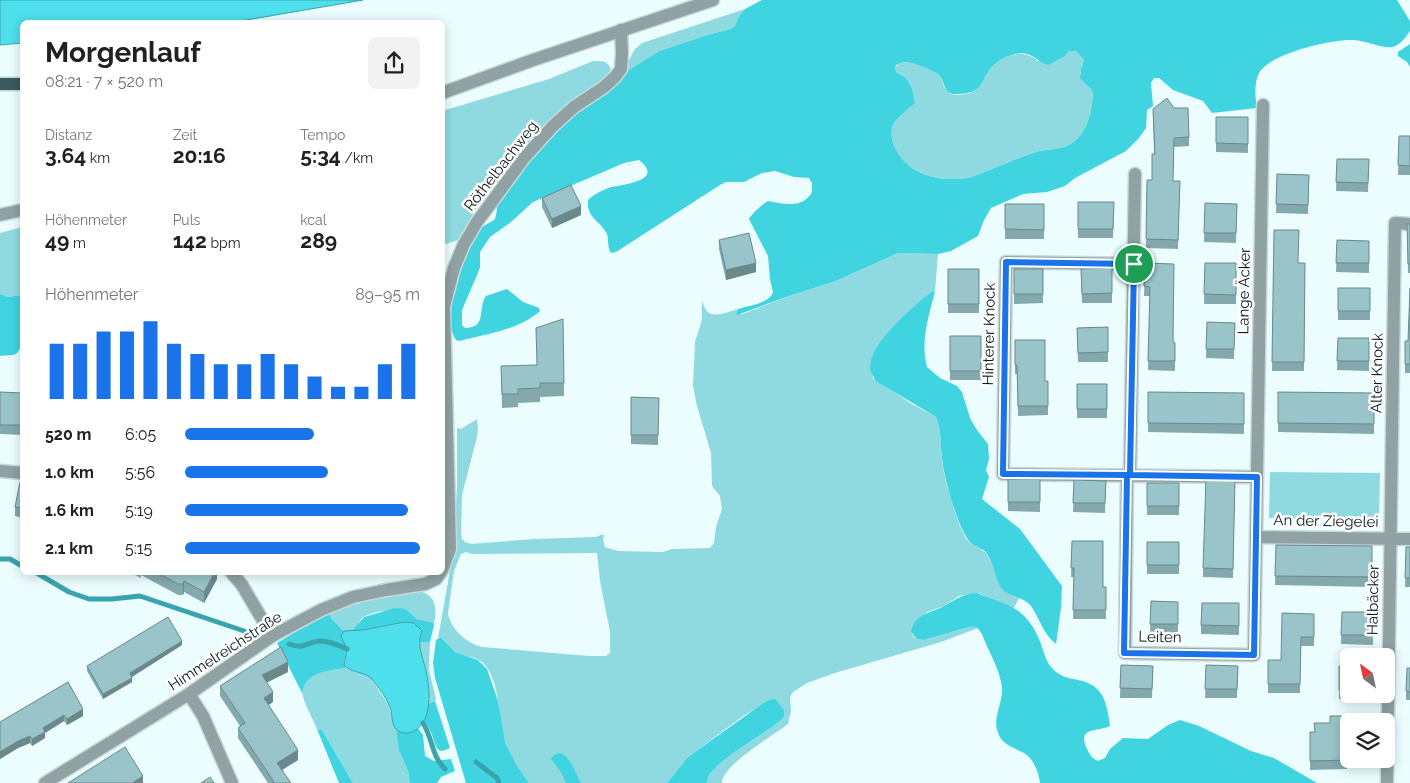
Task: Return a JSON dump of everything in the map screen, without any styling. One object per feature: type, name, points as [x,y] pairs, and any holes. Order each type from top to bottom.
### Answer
[{"type":"main road","points":[[0,84],[20,84]]},
{"type":"street","points":[[445,92],[533,60],[714,0]]},
{"type":"street","name":"Röthelbachweg","points":[[445,302],[454,268],[464,244],[477,222],[524,158],[552,126],[574,107],[604,87],[621,69],[621,30]]},
{"type":"street","name":"Lange Äcker","points":[[1257,477],[1263,105]]},
{"type":"street","points":[[1135,174],[1129,475],[1257,477]]},
{"type":"street","points":[[0,215],[20,210]]},
{"type":"street","name":"Alter Knock","points":[[1390,538],[1395,223],[1410,224]]},
{"type":"street","name":"Hinterer Knock","points":[[1129,475],[1003,474],[1006,262],[1134,264]]},
{"type":"street","name":"Röthelbachweg","points":[[445,348],[450,549],[445,562]]},
{"type":"street","points":[[0,472],[20,473]]},
{"type":"street","name":"Leiten","points":[[1129,475],[1124,653],[1254,655],[1256,537]]},
{"type":"street","name":"An der Ziegelei","points":[[1257,477],[1256,537],[1410,538]]},
{"type":"street","name":"Halbäcker","points":[[1387,783],[1390,538]]},
{"type":"street","points":[[234,575],[242,585],[272,636]]},
{"type":"street","name":"Himmelreichstraße","points":[[45,783],[189,694],[272,636],[321,610],[353,597],[425,584],[438,575]]},
{"type":"street","points":[[189,694],[203,716],[232,783]]},
{"type":"shaded area","points":[[0,0],[363,0],[247,20],[20,20],[20,43],[0,45]]},
{"type":"shaded area","points":[[762,0],[1397,0],[1410,21],[1410,31],[1400,43],[1393,47],[1384,47],[1357,40],[1342,40],[1301,49],[1275,60],[1265,66],[1257,77],[1255,90],[1257,108],[1212,113],[1203,101],[1173,90],[1159,78],[1154,78],[1151,83],[1153,106],[1147,110],[1146,128],[1126,151],[1075,178],[1065,186],[1047,192],[1023,194],[991,208],[978,236],[951,251],[938,254],[898,253],[836,281],[737,315],[738,309],[763,302],[773,292],[768,256],[749,219],[768,201],[792,204],[803,201],[812,192],[812,183],[809,178],[794,177],[775,171],[762,173],[744,182],[726,182],[616,252],[611,253],[607,234],[589,211],[588,200],[608,188],[638,181],[644,178],[647,173],[646,167],[639,160],[624,163],[533,202],[511,222],[490,237],[480,252],[480,267],[462,310],[462,325],[465,328],[477,325],[486,296],[507,289],[523,302],[539,308],[540,311],[512,327],[459,341],[456,340],[452,332],[451,309],[463,258],[479,230],[495,219],[497,210],[495,186],[529,143],[551,120],[659,51],[731,29],[735,26],[739,16],[745,9]],"holes":[[[1069,51],[1076,51],[1084,60],[1080,78],[1093,93],[1086,125],[1083,132],[1072,143],[1064,147],[1037,152],[972,177],[961,179],[939,178],[918,172],[901,158],[895,148],[892,137],[893,125],[915,103],[910,85],[902,75],[897,73],[896,65],[907,62],[929,70],[939,75],[947,91],[959,94],[977,89],[992,67],[1008,56],[1023,53],[1033,56],[1048,65],[1065,56]]]},
{"type":"shaded area","points":[[745,9],[739,16],[735,26],[731,29],[659,51],[622,75],[634,50],[642,43]]},
{"type":"shaded area","points":[[1410,44],[1410,67],[1407,62],[1398,56],[1398,52]]},
{"type":"shaded area","points":[[1069,51],[1076,51],[1084,60],[1080,74],[1093,93],[1086,125],[1083,132],[1072,143],[1064,147],[1037,152],[972,177],[961,179],[939,178],[918,172],[901,158],[895,148],[892,137],[893,125],[915,103],[908,81],[897,73],[895,69],[898,64],[908,62],[929,70],[939,75],[948,92],[954,95],[962,95],[976,89],[993,66],[1003,58],[1021,54],[1033,57],[1038,61]]},
{"type":"shaded area","points":[[593,61],[604,62],[611,69],[604,80],[540,130],[516,157],[495,186],[485,194],[458,240],[445,244],[445,110],[549,79]]},
{"type":"shaded area","points":[[20,228],[20,295],[8,297],[0,294],[0,233]]},
{"type":"shaded area","points":[[898,253],[938,254],[935,291],[931,292],[889,330],[876,348],[872,364],[873,378],[912,404],[936,417],[940,428],[945,476],[960,526],[969,542],[987,555],[999,583],[1006,592],[1019,598],[1014,608],[978,593],[959,596],[944,606],[927,612],[911,632],[913,636],[924,640],[969,627],[974,626],[978,628],[941,642],[807,683],[793,692],[790,697],[791,711],[788,724],[730,768],[724,776],[722,783],[707,783],[709,775],[716,767],[784,717],[769,700],[742,717],[688,757],[667,783],[529,783],[507,749],[497,693],[485,665],[475,658],[457,653],[441,637],[438,638],[453,554],[457,487],[457,428],[461,429],[477,419],[477,437],[462,495],[461,533],[462,539],[465,542],[471,544],[595,537],[604,534],[605,547],[618,551],[663,552],[672,549],[710,548],[714,543],[716,527],[722,509],[720,496],[712,486],[711,453],[693,386],[695,342],[702,320],[702,300],[710,313],[722,314],[738,309],[737,314],[743,314],[789,296],[836,281]],"holes":[[[466,552],[472,554],[597,553],[600,581],[610,632],[610,653],[606,656],[589,656],[482,647],[471,643],[460,635],[452,625],[448,613],[454,571],[461,554]]]},
{"type":"shaded area","points":[[935,291],[925,338],[924,348],[927,367],[940,378],[957,386],[962,392],[970,418],[988,444],[989,459],[986,470],[989,477],[982,499],[1020,529],[1062,586],[1056,644],[1045,631],[1031,606],[1024,600],[1002,589],[987,554],[973,545],[966,536],[951,500],[943,463],[940,428],[936,417],[876,381],[870,370],[873,354],[890,329],[907,312],[931,292]]},
{"type":"shaded area","points":[[0,294],[8,297],[20,295],[20,347],[14,355],[0,356]]},
{"type":"shaded area","points":[[1270,472],[1380,473],[1379,520],[1269,518]]},
{"type":"shaded area","points":[[417,591],[429,595],[434,603],[434,625],[388,611],[382,611],[365,616],[353,630],[344,631],[328,612],[359,601]]},
{"type":"shaded area","points":[[977,593],[1014,608],[1034,628],[1047,661],[1057,673],[1087,682],[1094,686],[1103,696],[1110,726],[1090,731],[1084,737],[1087,749],[1096,760],[1105,758],[1110,749],[1123,738],[1148,739],[1168,725],[1180,720],[1199,726],[1251,751],[1274,758],[1317,783],[1040,783],[1031,759],[1002,740],[998,733],[996,722],[1002,694],[1001,681],[994,660],[979,630],[971,626],[924,640],[917,639],[911,632],[916,621],[924,615],[963,596]]},
{"type":"shaded area","points":[[395,608],[405,609],[417,619],[433,623],[430,642],[419,642],[419,637],[404,622],[351,632],[364,617]]},
{"type":"shaded area","points":[[328,612],[344,631],[342,634],[346,649],[344,661],[346,668],[325,671],[313,676],[304,686],[302,693],[277,643]]},
{"type":"shaded area","points":[[404,622],[414,623],[422,631],[420,646],[429,695],[429,704],[424,720],[414,731],[407,733],[398,731],[395,727],[388,702],[371,678],[344,665],[347,649],[341,636],[344,631],[363,630]]},
{"type":"shaded area","points":[[441,637],[455,652],[478,660],[487,669],[498,701],[505,743],[517,766],[529,783],[466,783],[435,678],[433,663],[436,640]]},
{"type":"shaded area","points":[[419,642],[430,642],[429,670],[436,699],[428,704],[428,680],[419,647]]},
{"type":"shaded area","points":[[346,668],[371,678],[388,704],[396,728],[400,754],[408,771],[410,783],[353,783],[322,730],[317,729],[304,701],[303,685],[306,680],[318,673]]},
{"type":"shaded area","points":[[775,699],[784,710],[784,717],[716,767],[709,775],[707,783],[667,783],[688,757],[762,704]]},
{"type":"shaded area","points":[[435,701],[450,748],[441,751],[437,748],[424,720],[428,704]]},
{"type":"shaded area","points":[[396,728],[407,732],[418,728],[423,735],[425,756],[434,761],[451,759],[455,771],[441,777],[437,783],[410,783],[408,771],[399,751]]},
{"type":"shaded area","points":[[317,729],[322,730],[353,783],[339,783]]},
{"type":"shaded area","points":[[559,753],[563,754],[569,761],[581,783],[566,783],[561,772],[551,759]]},
{"type":"building","points":[[1167,98],[1174,108],[1188,108],[1189,137],[1174,138],[1173,181],[1180,181],[1178,240],[1146,239],[1147,180],[1152,180],[1152,154],[1155,154],[1153,109]]},
{"type":"building","points":[[1216,117],[1248,117],[1248,144],[1216,143]]},
{"type":"building","points":[[1399,136],[1410,136],[1410,166],[1398,165]]},
{"type":"building","points":[[1337,159],[1369,159],[1368,183],[1336,182]]},
{"type":"building","points":[[1277,174],[1309,175],[1308,205],[1276,204]]},
{"type":"building","points":[[571,185],[581,206],[552,219],[542,198]]},
{"type":"building","points":[[1078,202],[1114,202],[1113,229],[1078,229]]},
{"type":"building","points":[[1205,203],[1237,204],[1236,233],[1204,233]]},
{"type":"building","points":[[1005,204],[1044,204],[1044,230],[1005,229]]},
{"type":"building","points":[[1407,224],[1410,224],[1410,264],[1408,264]]},
{"type":"building","points":[[1274,230],[1299,230],[1298,263],[1305,263],[1304,362],[1272,362]]},
{"type":"building","points":[[749,233],[756,263],[726,270],[719,240]]},
{"type":"building","points":[[1337,240],[1369,241],[1369,263],[1336,263]]},
{"type":"building","points":[[1145,263],[1174,264],[1173,342],[1175,343],[1175,361],[1148,361],[1150,287],[1144,286]]},
{"type":"building","points":[[1205,263],[1236,263],[1236,295],[1204,294]]},
{"type":"building","points":[[1112,268],[1112,293],[1082,294],[1081,269]]},
{"type":"building","points":[[948,269],[979,269],[979,304],[948,304]]},
{"type":"building","points":[[1014,269],[1043,269],[1043,294],[1014,294]]},
{"type":"building","points":[[1338,288],[1370,288],[1370,311],[1338,311]]},
{"type":"building","points":[[1410,288],[1410,364],[1405,364],[1405,341],[1408,341]]},
{"type":"building","points":[[563,319],[564,383],[540,383],[540,388],[518,389],[518,394],[502,394],[501,366],[537,365],[536,328]]},
{"type":"building","points":[[1207,322],[1235,323],[1234,349],[1206,349]]},
{"type":"building","points":[[1108,327],[1108,352],[1078,353],[1077,328]]},
{"type":"building","points":[[950,336],[981,336],[981,371],[950,371]]},
{"type":"building","points":[[1338,338],[1369,338],[1369,361],[1337,361]]},
{"type":"building","points":[[1015,340],[1045,340],[1045,381],[1048,381],[1048,406],[1018,406]]},
{"type":"building","points":[[1077,384],[1107,384],[1107,409],[1077,409]]},
{"type":"building","points":[[0,392],[20,393],[20,425],[0,425]]},
{"type":"building","points":[[1148,392],[1244,393],[1244,424],[1148,423]]},
{"type":"building","points":[[1278,392],[1374,393],[1374,424],[1278,423]]},
{"type":"building","points":[[631,397],[659,398],[658,435],[631,435]]},
{"type":"building","points":[[1206,478],[1235,479],[1233,569],[1203,568]]},
{"type":"building","points":[[1008,479],[1040,479],[1040,502],[1008,502]]},
{"type":"building","points":[[1074,480],[1106,481],[1105,503],[1073,503]]},
{"type":"building","points":[[20,482],[20,508],[15,507]]},
{"type":"building","points":[[1147,483],[1179,483],[1179,506],[1147,506]]},
{"type":"building","points":[[1072,541],[1103,541],[1103,587],[1106,587],[1106,610],[1073,610],[1074,568],[1071,568]]},
{"type":"building","points":[[1147,542],[1179,542],[1179,565],[1147,565]]},
{"type":"building","points":[[1276,545],[1372,546],[1372,577],[1275,576]]},
{"type":"building","points":[[1406,547],[1410,547],[1410,578],[1405,578]]},
{"type":"building","points":[[162,575],[213,575],[204,592],[184,581],[183,584],[178,584]]},
{"type":"building","points":[[1151,601],[1178,602],[1178,624],[1150,624]]},
{"type":"building","points":[[1202,603],[1239,603],[1239,626],[1201,625]]},
{"type":"building","points":[[1342,612],[1374,612],[1373,635],[1341,635]]},
{"type":"building","points":[[1282,613],[1314,614],[1314,637],[1301,637],[1300,684],[1268,684],[1268,660],[1281,660]]},
{"type":"building","points":[[168,617],[182,641],[130,673],[132,678],[103,694],[87,666]]},
{"type":"building","points":[[281,647],[288,662],[262,675],[273,692],[264,698],[298,750],[277,763],[291,783],[273,783],[238,728],[245,723],[220,686]]},
{"type":"building","points":[[1121,665],[1153,666],[1152,689],[1120,688]]},
{"type":"building","points":[[1206,665],[1238,666],[1237,689],[1205,689]]},
{"type":"building","points":[[1339,666],[1340,690],[1339,690]]},
{"type":"building","points":[[1407,668],[1410,668],[1410,692],[1406,691]]},
{"type":"building","points":[[68,682],[83,709],[67,719],[64,715],[43,728],[45,732],[32,739],[30,736],[18,741],[0,752],[0,722]]},
{"type":"building","points":[[1330,716],[1340,716],[1340,760],[1310,761],[1310,732],[1315,732],[1314,723],[1330,723]]},
{"type":"building","points":[[125,747],[143,776],[132,783],[68,783]]},
{"type":"building","points":[[210,777],[214,783],[201,783]]},
{"type":"waterway","points":[[0,559],[10,559],[20,565]]},
{"type":"waterway","points":[[40,575],[69,592],[89,599],[140,596],[253,634]]},
{"type":"waterway","points":[[289,644],[302,646],[324,641],[347,649]]},
{"type":"waterway","points":[[423,723],[437,758],[445,769]]},
{"type":"waterway","points":[[476,762],[497,778],[499,783]]},
{"type":"route","points":[[1006,262],[1134,264],[1130,475],[1257,477],[1254,655],[1124,653],[1127,475],[1003,474],[1006,262]]}]
